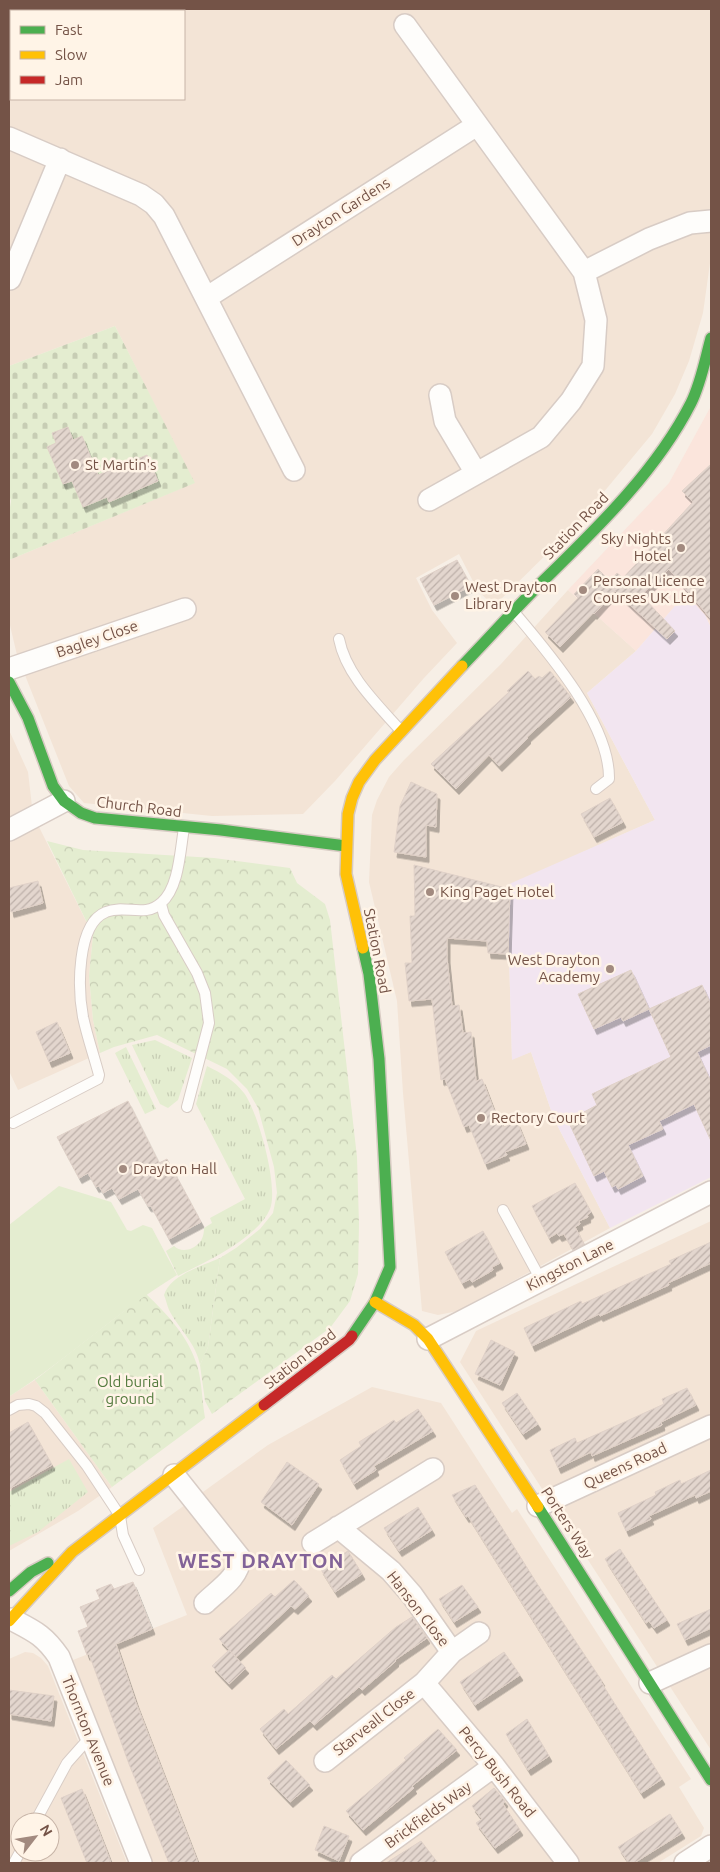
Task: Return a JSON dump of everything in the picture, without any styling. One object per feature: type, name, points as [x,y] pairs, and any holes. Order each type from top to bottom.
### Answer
[{"type":"street","points":[[404,25],[584,272],[596,320],[593,366],[571,400],[541,437],[429,500]]},
{"type":"street","name":"Drayton Gardens","points":[[206,298],[477,125]]},
{"type":"street","points":[[9,138],[141,195],[154,204],[164,216],[294,470]]},
{"type":"street","points":[[10,279],[60,159]]},
{"type":"street","points":[[584,272],[649,239],[690,223],[711,221]]},
{"type":"street","name":"Station Road","points":[[9,1619],[72,1552],[349,1340],[375,1302],[390,1267],[380,1069],[369,974],[346,874],[348,814],[352,798],[359,782],[375,760],[513,611],[612,513],[658,455],[691,403],[700,382],[711,338]]},
{"type":"street","points":[[440,395],[446,421],[476,473]]},
{"type":"street","name":"Bagley Close","points":[[9,669],[185,609]]},
{"type":"street","name":"Church Road","points":[[9,682],[28,718],[53,786],[64,802],[80,813],[95,818],[346,846]]},
{"type":"street","points":[[9,830],[64,802]]},
{"type":"street","name":"Kingston Lane","points":[[428,1338],[711,1192]]},
{"type":"street","name":"Porters Way","points":[[375,1302],[414,1325],[428,1338],[538,1506],[711,1780]]},
{"type":"street","name":"Queens Road","points":[[538,1506],[711,1426]]},
{"type":"street","points":[[313,1543],[433,1469]]},
{"type":"street","points":[[174,1475],[240,1558],[235,1574],[205,1603]]},
{"type":"street","name":"Hanson Close","points":[[338,1527],[391,1571],[412,1595],[452,1652]]},
{"type":"street","name":"Station Road","points":[[9,1591],[31,1572],[72,1552]]},
{"type":"street","name":"Thornton Avenue","points":[[9,1619],[36,1631],[50,1643],[59,1657],[141,1863]]},
{"type":"street","name":"Starveall Close","points":[[325,1762],[424,1683],[452,1652],[479,1634]]},
{"type":"street","points":[[650,1683],[711,1655]]},
{"type":"street","name":"Percy Bush Road","points":[[424,1683],[494,1766],[568,1863]]},
{"type":"street","name":"Brickfields Way","points":[[361,1863],[494,1766]]},
{"type":"street","points":[[685,1863],[711,1846]]},
{"type":"lane","points":[[513,611],[539,642],[586,708],[602,741],[609,766],[609,779],[596,789]]},
{"type":"lane","points":[[339,639],[340,646],[351,668],[364,687],[401,731]]},
{"type":"lane","points":[[13,1123],[96,1081],[99,1075],[83,1016],[80,979],[86,935],[92,923],[103,913],[110,910],[147,910],[161,904],[169,894],[174,882],[184,827]]},
{"type":"lane","points":[[161,904],[164,915],[197,973],[205,993],[208,1023],[187,1107]]},
{"type":"lane","points":[[503,1210],[541,1280]]},
{"type":"lane","points":[[9,1410],[23,1403],[36,1406],[45,1413],[87,1466],[120,1516],[124,1535],[139,1570]]},
{"type":"lane","points":[[41,1812],[68,1763],[90,1736]]},
{"type":"shaded area","points":[[9,9],[711,9],[711,256],[703,313],[689,361],[675,394],[652,434],[578,523],[494,606],[478,591],[459,554],[416,578],[432,610],[457,643],[424,678],[335,781],[303,814],[212,816],[84,803],[69,786],[17,655],[9,621],[9,560],[194,483],[115,326],[9,366]]},
{"type":"shaded area","points":[[711,406],[711,628],[705,615],[675,606],[636,651],[568,590],[669,483]]},
{"type":"shaded area","points":[[568,590],[636,651],[587,693],[655,820],[507,886],[512,1059],[531,1052],[554,1119],[610,1228],[458,1311],[438,1315],[422,1311],[397,1001],[369,882],[372,815],[377,800],[389,777],[501,664]]},
{"type":"shaded area","name":"West Drayton Academy","points":[[692,601],[705,615],[711,628],[711,1177],[610,1228],[554,1119],[531,1052],[512,1060],[507,885],[655,820],[587,693],[636,651],[675,606]]},
{"type":"shaded area","points":[[9,730],[28,772],[33,815],[93,935],[89,976],[93,1020],[100,1053],[18,1090],[9,1071]]},
{"type":"shaded area","points":[[711,1221],[711,1750],[460,1362],[476,1331]]},
{"type":"shaded area","points":[[35,1380],[112,1487],[78,1511],[9,1551],[9,1394],[10,1396]]},
{"type":"shaded area","points":[[372,1387],[441,1403],[512,1513],[517,1509],[691,1779],[679,1787],[704,1828],[701,1836],[658,1863],[153,1863],[73,1660],[187,1615],[153,1528],[268,1445]]},
{"type":"shaded area","points":[[25,1652],[33,1653],[48,1666],[127,1863],[9,1863],[9,1659]]},
{"type":"green space","points":[[115,326],[195,483],[9,560],[9,513],[11,501],[9,494],[9,366]]},
{"type":"green space","points":[[47,841],[83,850],[214,858],[290,868],[297,883],[325,904],[330,920],[357,1157],[358,1274],[350,1301],[330,1328],[212,1414],[205,1401],[200,1365],[208,1347],[220,1258],[260,1229],[273,1213],[277,1193],[274,1167],[258,1108],[247,1089],[227,1069],[157,1035],[114,1047],[100,1053],[93,1020],[89,976],[93,935]]},
{"type":"green space","points":[[155,1040],[192,1058],[178,1100],[168,1108],[160,1104],[132,1045]]},
{"type":"green space","points":[[126,1047],[156,1109],[145,1114],[115,1053]]},
{"type":"green space","points":[[207,1066],[236,1084],[250,1103],[266,1150],[272,1184],[272,1198],[270,1209],[264,1220],[254,1230],[230,1248],[178,1276],[166,1251],[174,1246],[183,1250],[194,1247],[201,1240],[204,1228],[212,1223],[210,1218],[245,1199],[196,1104]]},
{"type":"green space","points":[[59,1186],[111,1202],[127,1230],[131,1231],[143,1225],[152,1228],[177,1275],[134,1304],[52,1367],[10,1396],[9,1225]]},
{"type":"green space","points":[[220,1258],[208,1347],[200,1365],[195,1350],[169,1310],[164,1295],[167,1288],[180,1277]]},
{"type":"green space","name":"Old burial ground","points":[[146,1294],[176,1326],[193,1354],[200,1378],[205,1418],[112,1487],[35,1380]]},
{"type":"green space","points":[[69,1459],[88,1492],[38,1532],[9,1546],[9,1492]]},
{"type":"building","points":[[68,427],[73,440],[82,436],[98,475],[147,455],[158,481],[109,502],[107,497],[83,507],[72,481],[63,484],[47,447],[56,443],[52,433]]},
{"type":"building","name":"Sky Nights Hotel","points":[[711,464],[711,619],[669,569],[641,595],[675,631],[667,639],[615,591],[560,647],[545,632],[578,598],[574,594],[598,569],[610,581],[617,573],[623,578],[693,502],[682,491]]},
{"type":"building","points":[[457,560],[471,586],[434,605],[420,579]]},
{"type":"building","points":[[528,671],[535,679],[539,676],[542,678],[550,671],[571,697],[527,737],[499,766],[489,755],[456,789],[431,764],[509,692],[507,691]]},
{"type":"building","points":[[411,782],[437,794],[436,827],[426,825],[426,857],[394,852],[400,806]]},
{"type":"building","points":[[610,798],[623,822],[594,837],[581,814]]},
{"type":"building","points":[[414,865],[510,889],[508,954],[488,953],[487,941],[447,938],[452,1006],[459,1005],[463,1033],[471,1032],[476,1081],[482,1079],[495,1113],[497,1112],[503,1127],[517,1122],[526,1144],[505,1152],[507,1155],[485,1164],[469,1125],[464,1127],[445,1079],[441,1080],[432,999],[409,1001],[405,963],[412,963],[410,916],[415,916]]},
{"type":"building","points":[[38,881],[43,903],[11,912],[9,888]]},
{"type":"building","points":[[631,970],[649,1009],[623,1021],[621,1017],[594,1029],[578,994]]},
{"type":"building","points":[[702,985],[711,1005],[711,1045],[697,1052],[711,1082],[711,1141],[694,1104],[659,1121],[663,1129],[628,1145],[643,1176],[618,1189],[616,1185],[612,1187],[604,1171],[594,1176],[570,1125],[586,1118],[584,1112],[597,1105],[592,1094],[671,1057],[649,1009]]},
{"type":"building","points":[[57,1022],[70,1053],[49,1062],[36,1032]]},
{"type":"building","name":"Drayton Hall","points":[[128,1101],[159,1163],[167,1159],[201,1222],[169,1239],[151,1206],[148,1206],[138,1189],[119,1199],[112,1188],[103,1193],[99,1186],[96,1187],[88,1173],[79,1178],[57,1137]]},
{"type":"building","points":[[575,1183],[591,1212],[587,1215],[588,1217],[579,1221],[580,1224],[575,1227],[584,1244],[573,1250],[564,1234],[559,1236],[557,1233],[549,1238],[532,1206]]},
{"type":"building","points":[[483,1231],[500,1263],[492,1267],[493,1270],[472,1282],[470,1279],[462,1283],[445,1252]]},
{"type":"building","points":[[711,1242],[711,1263],[668,1283],[669,1285],[600,1316],[599,1314],[532,1346],[524,1328],[581,1301],[582,1304],[671,1264],[669,1261]]},
{"type":"building","points":[[491,1340],[515,1352],[500,1385],[475,1374]]},
{"type":"building","points":[[687,1388],[696,1405],[661,1422],[662,1425],[592,1456],[591,1452],[558,1468],[550,1450],[575,1438],[577,1443],[620,1424],[664,1404],[662,1399]]},
{"type":"building","points":[[517,1393],[538,1424],[523,1434],[502,1403]]},
{"type":"building","points":[[418,1409],[433,1431],[374,1466],[376,1470],[354,1484],[340,1460],[361,1446],[359,1442],[394,1420],[396,1423]]},
{"type":"building","points":[[28,1422],[52,1465],[9,1489],[9,1433]]},
{"type":"building","points":[[287,1462],[319,1484],[292,1525],[261,1502]]},
{"type":"building","points":[[711,1470],[711,1491],[696,1498],[695,1495],[649,1516],[651,1519],[626,1531],[618,1513],[656,1495],[655,1492],[680,1480],[681,1484]]},
{"type":"building","points":[[475,1485],[536,1582],[602,1681],[662,1779],[641,1793],[468,1516],[466,1517],[452,1495]]},
{"type":"building","points":[[418,1507],[432,1530],[399,1551],[384,1528]]},
{"type":"building","points":[[620,1549],[667,1620],[654,1628],[649,1621],[646,1623],[605,1559]]},
{"type":"building","points":[[348,1551],[362,1574],[335,1592],[320,1568]]},
{"type":"building","points":[[294,1580],[309,1596],[295,1609],[291,1606],[236,1657],[219,1639],[271,1593],[275,1597]]},
{"type":"building","points":[[133,1582],[152,1629],[116,1644],[136,1703],[198,1863],[169,1863],[129,1764],[89,1654],[87,1655],[78,1631],[88,1627],[80,1607],[100,1599],[96,1590],[111,1584],[114,1589]]},
{"type":"building","points":[[462,1585],[478,1607],[454,1622],[439,1599]]},
{"type":"building","points":[[711,1609],[711,1628],[685,1640],[677,1624]]},
{"type":"building","points":[[412,1617],[427,1638],[395,1660],[362,1690],[359,1687],[314,1725],[310,1721],[276,1749],[260,1729],[284,1709],[288,1714],[332,1675],[336,1679],[396,1627]]},
{"type":"building","points":[[229,1650],[246,1668],[229,1684],[212,1666]]},
{"type":"building","points":[[504,1652],[520,1675],[475,1705],[460,1682]]},
{"type":"building","points":[[9,1690],[54,1696],[51,1721],[9,1714]]},
{"type":"building","points":[[527,1719],[549,1756],[528,1770],[506,1734]]},
{"type":"building","points":[[438,1729],[457,1750],[412,1786],[414,1788],[363,1830],[346,1811],[406,1760],[404,1758]]},
{"type":"building","points":[[286,1760],[310,1785],[290,1802],[267,1778]]},
{"type":"building","points":[[494,1788],[505,1801],[503,1804],[520,1830],[495,1848],[476,1823],[482,1819],[472,1806]]},
{"type":"building","points":[[82,1789],[111,1863],[87,1863],[61,1798]]},
{"type":"building","points":[[670,1814],[682,1833],[634,1863],[629,1863],[618,1847]]},
{"type":"building","points":[[324,1826],[349,1836],[339,1861],[315,1850]]},
{"type":"building","points":[[421,1841],[438,1863],[386,1863]]},
{"type":"traffic: fast","points":[[462,666],[603,521],[660,453],[677,428],[698,388],[711,338]]},
{"type":"traffic: fast","points":[[9,682],[28,718],[53,786],[64,801],[81,813],[95,818],[221,830],[346,846]]},
{"type":"traffic: fast","points":[[352,1336],[375,1302],[390,1267],[379,1059],[369,974],[363,948]]},
{"type":"traffic: fast","points":[[538,1507],[711,1780]]},
{"type":"traffic: fast","points":[[9,1591],[31,1572],[48,1563]]},
{"type":"traffic: slow","points":[[363,948],[346,874],[348,814],[352,798],[359,782],[375,760],[462,666]]},
{"type":"traffic: slow","points":[[375,1302],[414,1325],[428,1339],[538,1507]]},
{"type":"traffic: slow","points":[[9,1621],[72,1552],[264,1405]]},
{"type":"traffic: jam","points":[[264,1405],[352,1336]]},
{"type":"place","name":"St Martin's","points":[[75,465]]},
{"type":"place","name":"Sky Nights Hotel","points":[[681,548]]},
{"type":"place","name":"Personal Licence Courses UK Ltd","points":[[583,590]]},
{"type":"place","name":"West Drayton Library","points":[[455,596]]},
{"type":"place","name":"King Paget Hotel","points":[[430,892]]},
{"type":"place","name":"West Drayton Academy","points":[[610,969]]},
{"type":"place","name":"Rectory Court","points":[[481,1118]]},
{"type":"place","name":"Drayton Hall","points":[[123,1169]]},
{"type":"district","name":"WEST DRAYTON","points":[[261,1561]]}]
